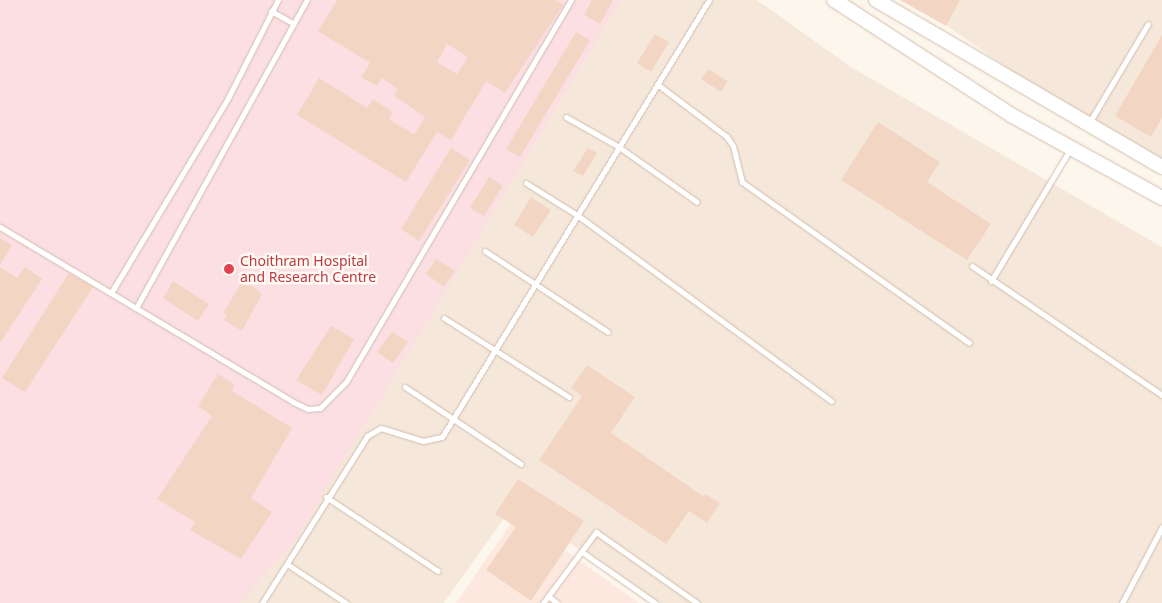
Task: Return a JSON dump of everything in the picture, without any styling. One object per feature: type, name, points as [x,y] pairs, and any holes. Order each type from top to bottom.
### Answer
[{"type":"main road","points":[[834,0],[1011,116],[1162,198]]},
{"type":"main road","points":[[876,0],[1087,126],[1162,167]]},
{"type":"lane","points":[[111,293],[228,98],[278,0]]},
{"type":"lane","points":[[136,308],[307,0]]},
{"type":"lane","points":[[0,227],[293,402],[308,409],[320,408],[346,382],[571,0]]},
{"type":"lane","points":[[262,603],[326,497],[374,430],[381,428],[432,442],[442,437],[455,420],[576,215],[709,0]]},
{"type":"lane","points":[[272,11],[293,23]]},
{"type":"lane","points":[[1087,126],[1148,24]]},
{"type":"lane","points":[[657,84],[727,137],[733,146],[742,182],[969,343]]},
{"type":"lane","points":[[566,117],[619,147],[697,202]]},
{"type":"lane","points":[[991,281],[1071,148]]},
{"type":"lane","points":[[526,183],[576,215],[831,401]]},
{"type":"lane","points":[[485,251],[608,332]]},
{"type":"lane","points":[[972,266],[991,281],[1162,395]]},
{"type":"lane","points":[[444,318],[569,397]]},
{"type":"lane","points":[[405,387],[521,464]]},
{"type":"lane","points":[[326,497],[438,571]]},
{"type":"lane","points":[[1122,603],[1162,527]]},
{"type":"lane","points":[[543,603],[596,532],[697,603]]},
{"type":"lane","points":[[582,552],[655,603]]},
{"type":"lane","points":[[287,564],[346,603]]},
{"type":"lane","points":[[548,596],[557,603]]},
{"type":"shaded area","points":[[0,0],[757,0],[851,67],[1162,247],[1162,603],[659,603],[513,505],[444,603],[0,603]]},
{"type":"shaded area","name":"Choithram Hospital and Research Centre","points":[[0,0],[621,0],[296,539],[240,603],[0,603]]},
{"type":"shaded area","points":[[910,0],[1162,0],[1162,164],[1068,110]]},
{"type":"shaded area","points":[[516,516],[639,603],[456,603]]},
{"type":"building","points":[[337,0],[555,0],[563,5],[505,93],[486,81],[451,140],[437,132],[406,182],[297,115],[319,78],[367,108],[373,99],[393,112],[389,119],[414,135],[425,117],[394,96],[398,89],[382,78],[377,86],[361,77],[370,63],[318,31]],"holes":[[[447,44],[468,57],[457,74],[437,62]]]},
{"type":"building","points":[[592,0],[613,0],[600,24],[584,15]]},
{"type":"building","points":[[900,0],[960,0],[946,26]]},
{"type":"building","points":[[576,32],[590,40],[520,157],[506,149]]},
{"type":"building","points":[[655,34],[669,42],[651,72],[637,63]]},
{"type":"building","points":[[1162,35],[1162,118],[1151,137],[1115,116]]},
{"type":"building","points":[[708,69],[728,81],[721,92],[701,79]]},
{"type":"building","points":[[878,122],[940,162],[927,182],[991,224],[967,260],[841,180]]},
{"type":"building","points":[[451,148],[470,160],[419,241],[401,229]]},
{"type":"building","points":[[588,148],[597,153],[583,176],[573,171]]},
{"type":"building","points":[[489,177],[503,186],[484,216],[470,208]]},
{"type":"building","points":[[531,197],[551,210],[533,237],[514,225]]},
{"type":"building","points":[[0,238],[12,245],[0,265]]},
{"type":"building","points":[[436,259],[455,271],[444,287],[426,274]]},
{"type":"building","points":[[0,267],[17,278],[25,267],[42,279],[0,343]]},
{"type":"building","points":[[69,273],[93,287],[25,392],[2,378]]},
{"type":"building","points":[[244,279],[262,294],[242,331],[224,320],[227,315],[223,313]]},
{"type":"building","points":[[173,281],[209,304],[198,321],[163,298]]},
{"type":"building","points":[[331,326],[354,339],[322,395],[296,380]]},
{"type":"building","points":[[392,332],[408,342],[393,363],[377,352]]},
{"type":"building","points":[[587,365],[635,397],[611,433],[703,496],[705,494],[720,503],[707,523],[689,511],[666,544],[539,460],[582,396],[571,388]]},
{"type":"building","points":[[218,374],[234,384],[232,391],[292,428],[251,498],[272,512],[241,559],[190,530],[195,522],[157,499],[212,416],[198,406]]},
{"type":"building","points":[[518,479],[584,521],[531,601],[486,570],[516,527],[495,514]]},
{"type":"place","name":"Choithram Hospital and Research Centre","points":[[229,269]]}]
